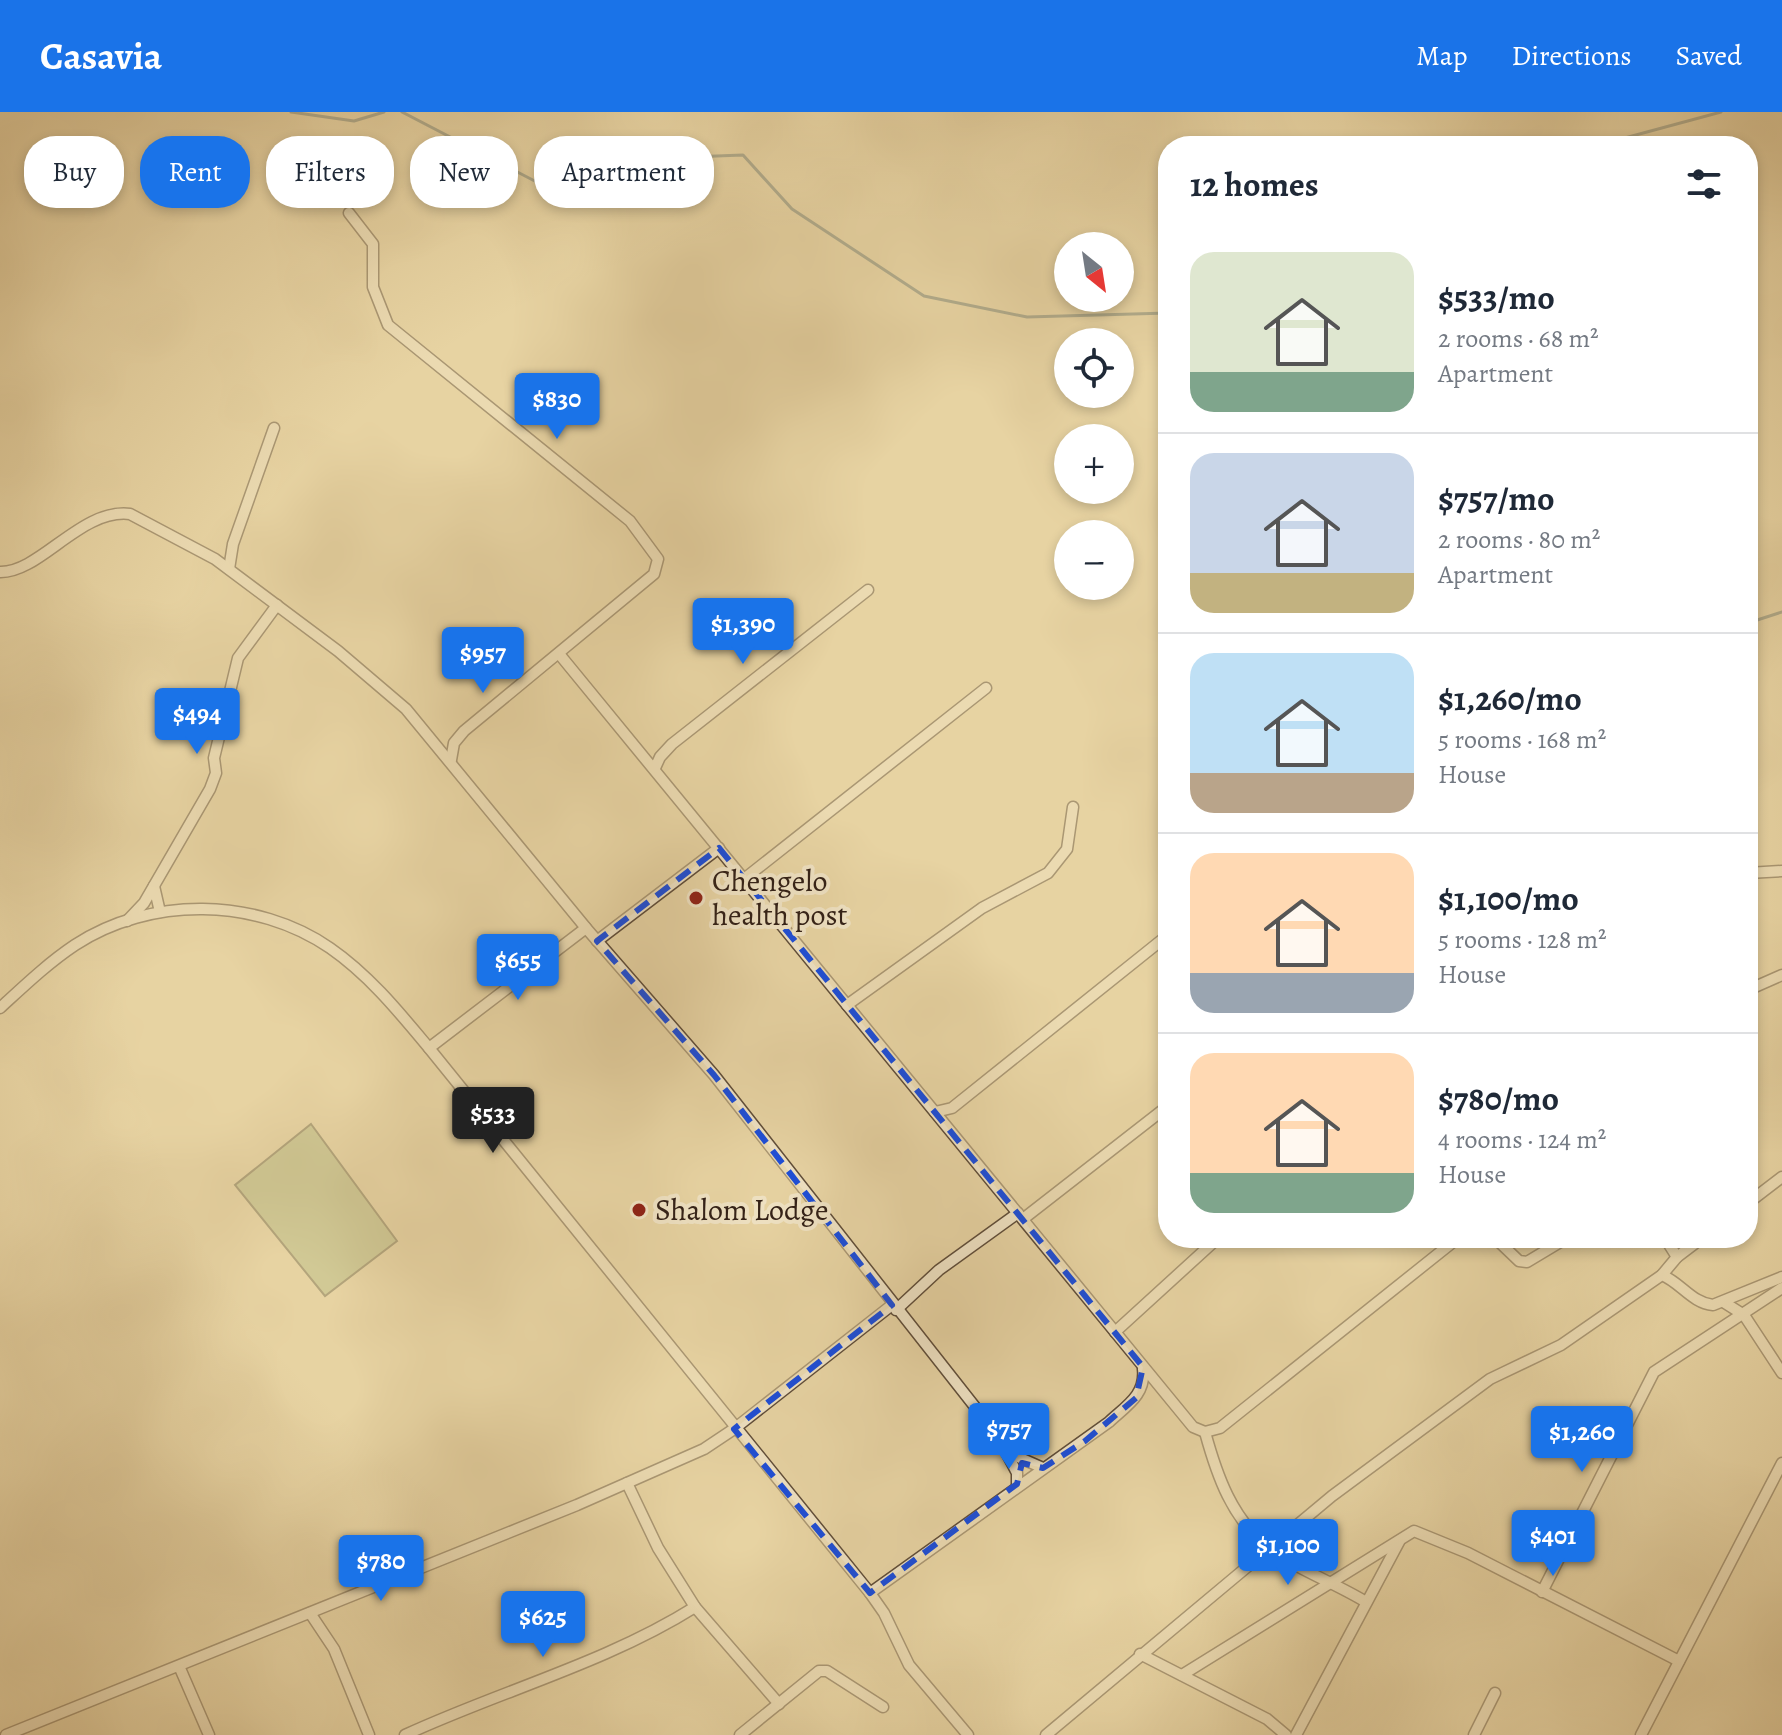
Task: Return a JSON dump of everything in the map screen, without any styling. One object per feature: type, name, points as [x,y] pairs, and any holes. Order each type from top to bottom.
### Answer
[{"type":"street","points":[[349,213],[373,244],[373,287],[388,325],[630,521],[658,559],[654,574],[560,655],[464,731],[454,743],[451,760]]},
{"type":"street","points":[[229,569],[233,544],[274,428]]},
{"type":"street","points":[[0,572],[19,568],[71,533],[117,512],[130,514],[229,569],[406,709],[586,928],[714,1075],[875,1279],[894,1308],[998,1435],[1024,1462],[1043,1468]]},
{"type":"street","points":[[655,768],[672,744],[868,590]]},
{"type":"street","points":[[127,921],[154,886],[216,773],[214,758],[238,658],[277,605]]},
{"type":"street","points":[[560,655],[1193,1427],[1205,1432],[1220,1428],[1446,1248]]},
{"type":"street","points":[[744,879],[986,688]]},
{"type":"street","points":[[847,1005],[982,908],[1048,873],[1067,849],[1073,807]]},
{"type":"street","points":[[597,941],[719,848]]},
{"type":"street","points":[[1758,872],[1782,871]]},
{"type":"street","points":[[154,886],[160,912]]},
{"type":"street","points":[[0,1008],[77,944],[127,921],[160,912],[224,910],[253,915],[304,934],[329,948],[387,997],[429,1048],[734,1429],[870,1593],[884,1613],[909,1665],[968,1735]]},
{"type":"street","points":[[429,1048],[586,928]]},
{"type":"street","points":[[935,1112],[952,1108],[1158,943]]},
{"type":"street","points":[[1758,986],[1782,975]]},
{"type":"street","points":[[947,1127],[952,1108]]},
{"type":"street","points":[[6,1735],[704,1449],[894,1308],[939,1270],[1021,1216],[1158,1113]]},
{"type":"street","points":[[1758,1195],[1782,1177]]},
{"type":"street","points":[[1115,1332],[1207,1248]]},
{"type":"street","points":[[1504,1248],[1511,1255],[1527,1262],[1550,1248]]},
{"type":"street","points":[[1671,1248],[1677,1257]]},
{"type":"street","points":[[1046,1735],[1332,1496],[1490,1379],[1561,1345],[1662,1275],[1689,1248]]},
{"type":"street","points":[[1662,1275],[1679,1284],[1701,1304],[1725,1303],[1782,1277]]},
{"type":"street","points":[[1542,1592],[1654,1372],[1782,1288]]},
{"type":"street","points":[[1725,1303],[1744,1315],[1782,1373]]},
{"type":"street","points":[[870,1593],[1017,1484],[1085,1441],[1136,1398],[1143,1386],[1143,1367]]},
{"type":"street","points":[[1136,1398],[1155,1395],[1168,1399]]},
{"type":"street","points":[[1205,1432],[1227,1497],[1270,1548],[1366,1602]]},
{"type":"street","points":[[998,1435],[1017,1473],[1017,1484]]},
{"type":"street","points":[[1641,1735],[1782,1463]]},
{"type":"street","points":[[627,1483],[658,1548],[695,1607],[779,1704]]},
{"type":"street","points":[[1182,1675],[1330,1580],[1414,1531],[1426,1534],[1679,1661]]},
{"type":"street","points":[[1296,1735],[1399,1540]]},
{"type":"street","points":[[405,1735],[467,1706],[631,1642],[695,1607]]},
{"type":"street","points":[[310,1613],[334,1649],[370,1735]]},
{"type":"street","points":[[1140,1654],[1267,1719],[1286,1735]]},
{"type":"street","points":[[179,1666],[209,1735]]},
{"type":"street","points":[[740,1735],[819,1671],[827,1671],[883,1707]]},
{"type":"street","points":[[1474,1735],[1495,1693]]},
{"type":"highlighted area","points":[[719,848],[1143,1367],[1136,1398],[1085,1441],[1043,1468],[1022,1463],[1017,1484],[870,1593],[734,1429],[892,1305],[714,1075],[597,941]]},
{"type":"green space","points":[[311,1124],[397,1241],[325,1296],[235,1185]]},
{"type":"waterway","points":[[291,112],[354,121],[384,112]]},
{"type":"waterway","points":[[402,112],[552,190],[637,159],[743,155],[792,209],[924,296],[1027,317],[1158,313]]},
{"type":"waterway","points":[[1632,136],[1721,112]]},
{"type":"waterway","points":[[1758,620],[1782,612]]},
{"type":"place","name":"Chengelo health post","points":[[696,898]]},
{"type":"place","name":"Shalom Lodge","points":[[639,1210]]}]
